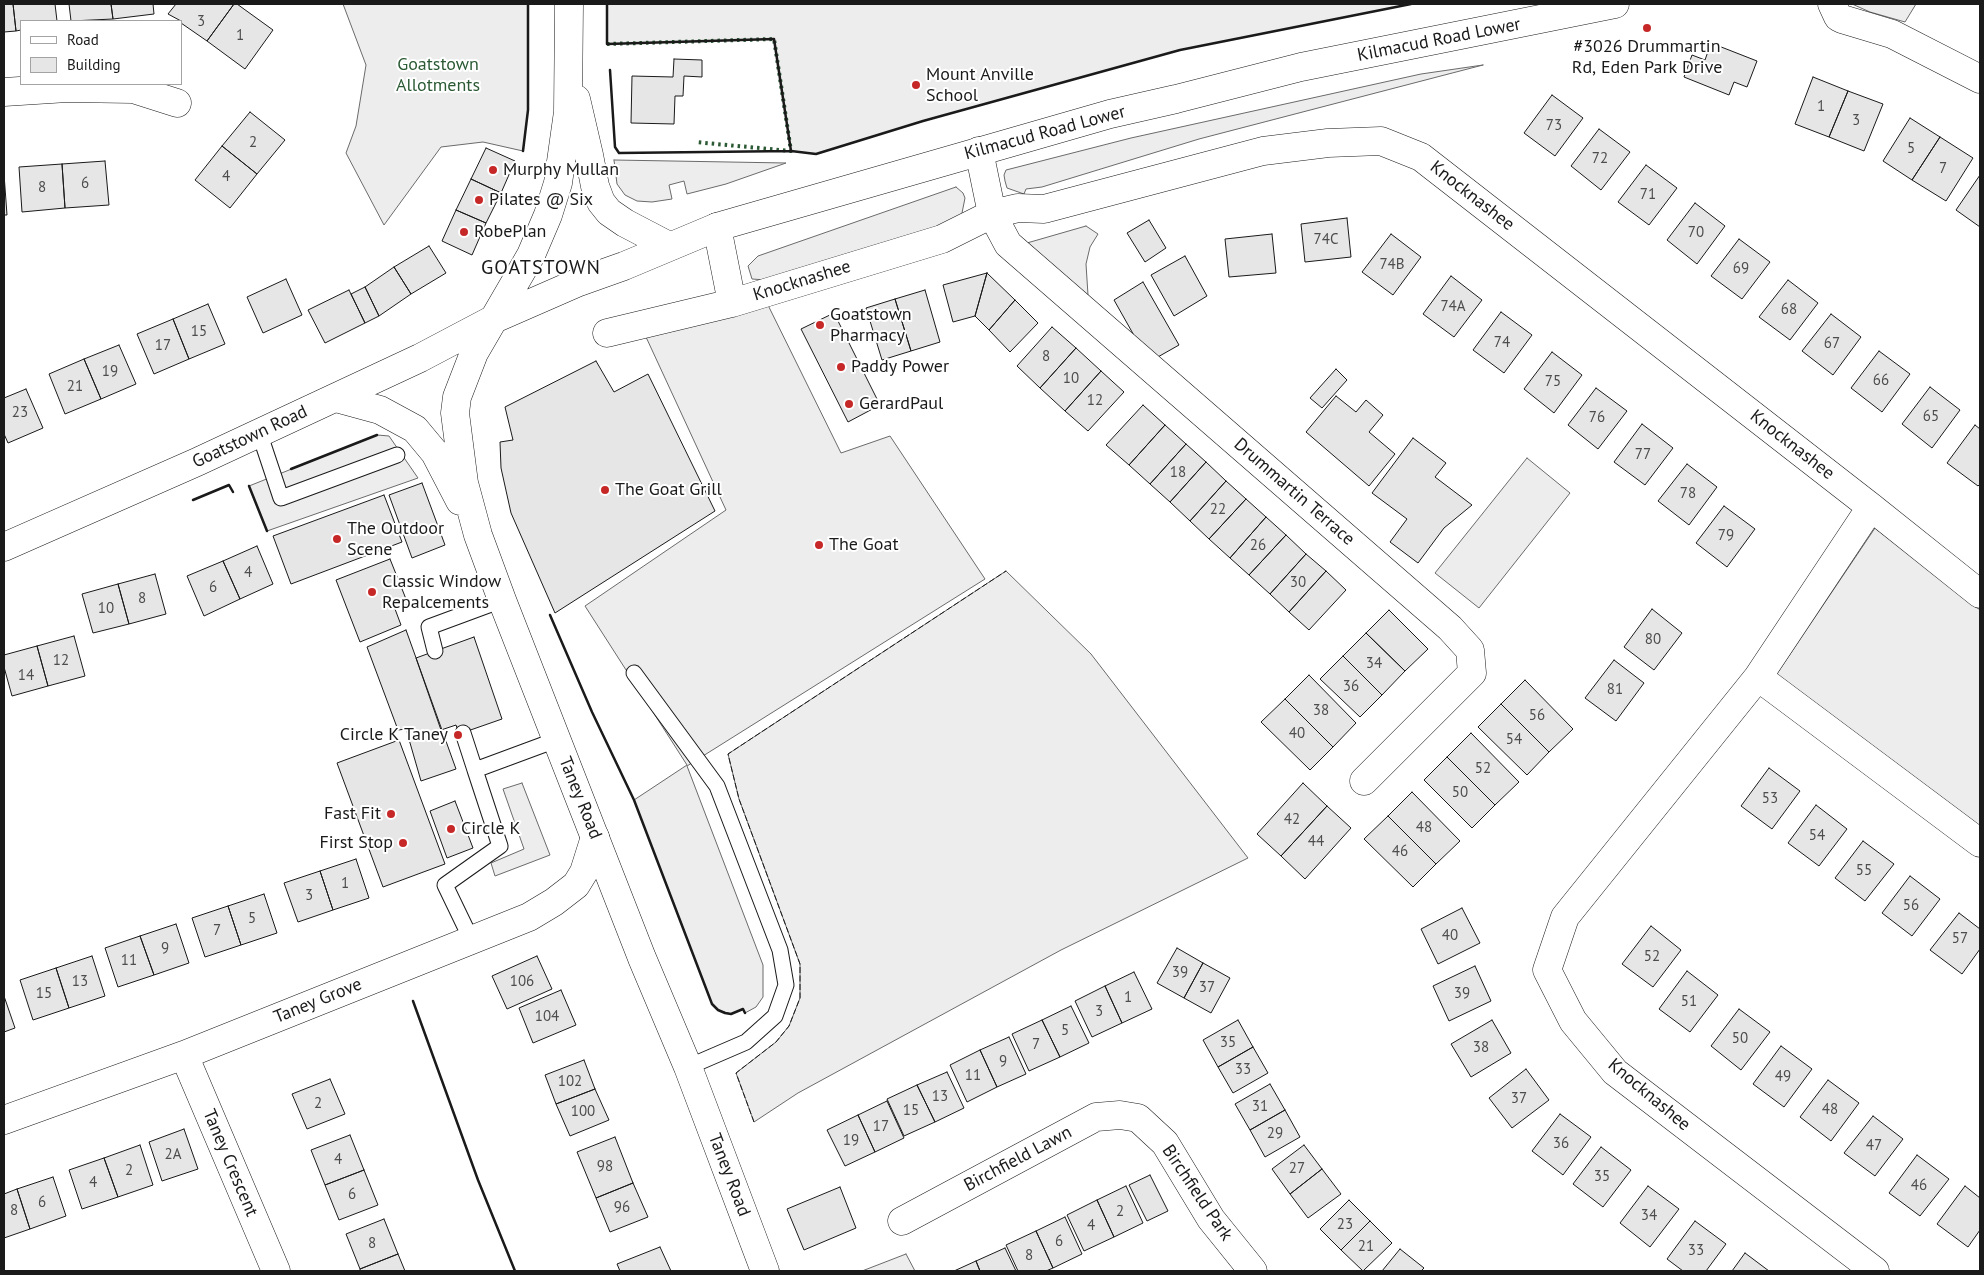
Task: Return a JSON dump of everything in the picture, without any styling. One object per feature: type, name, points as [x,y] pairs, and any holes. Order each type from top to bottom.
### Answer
[{"type":"street","points":[[569,4],[569,71],[595,186],[609,212],[625,223],[669,246]]},
{"type":"street","name":"Kilmacud Road Lower","points":[[492,320],[717,227],[979,150],[1110,114],[1301,67],[1615,4]]},
{"type":"street","points":[[1832,4],[1838,17],[1892,34],[1980,80]]},
{"type":"street","name":"Taney Road","points":[[569,71],[568,112],[562,163],[548,215],[532,255],[474,353],[457,397],[455,413],[464,483],[478,535],[502,600],[642,958],[688,1067],[765,1271]]},
{"type":"street","points":[[4,92],[67,88],[133,89],[177,103]]},
{"type":"street","name":"Knocknashee","points":[[607,333],[732,303],[942,239],[992,214],[1018,208],[1044,209],[1263,151],[1328,143],[1381,141],[1422,157],[1872,507],[1980,594]]},
{"type":"street","points":[[979,150],[992,214]]},
{"type":"street","name":"Drummartin Terrace","points":[[992,214],[1008,244],[1450,628],[1470,650],[1472,673],[1364,781]]},
{"type":"street","points":[[717,227],[732,303]]},
{"type":"street","name":"Goatstown Road","points":[[4,547],[198,462],[259,432],[336,398],[420,358],[492,320]]},
{"type":"street","points":[[336,398],[380,410],[415,429],[435,453],[478,535]]},
{"type":"street","name":"Knocknashee","points":[[1872,507],[1758,677],[1565,917],[1547,970],[1573,1020],[1615,1072],[1875,1271]]},
{"type":"street","points":[[1758,677],[1980,843]]},
{"type":"street","name":"Taney Grove","points":[[4,1120],[184,1055],[471,939],[529,918],[576,885],[584,872],[595,838]]},
{"type":"street","name":"Taney Crescent","points":[[184,1055],[276,1271]]},
{"type":"street","name":"Birchfield Lawn","points":[[902,1220],[1096,1117],[1120,1115],[1138,1118]]},
{"type":"street","name":"Birchfield Park","points":[[1138,1118],[1165,1143],[1211,1219],[1253,1271]]},
{"type":"lane","points":[[259,432],[281,498],[397,455]]},
{"type":"lane","points":[[435,651],[429,627],[502,600]]},
{"type":"lane","points":[[634,673],[716,786],[780,950],[786,985],[775,1016],[746,1042],[688,1067]]},
{"type":"lane","points":[[463,733],[500,846],[445,885],[471,939]]},
{"type":"lane","points":[[475,770],[556,740]]},
{"type":"shaded area","name":"Goatstown Allotments","points":[[343,4],[528,4],[528,110],[523,151],[483,142],[441,147],[384,225],[346,153],[356,126],[366,65]]},
{"type":"shaded area","name":"Mount Anville School","points":[[607,4],[1411,4],[1180,50],[923,121],[816,154],[791,151],[774,39],[607,44]]},
{"type":"shaded area","points":[[1852,4],[1916,4],[1905,22],[1870,12]]},
{"type":"shaded area","points":[[1483,65],[1199,139],[1042,187],[1026,189],[1024,194],[1007,188],[1005,181],[1004,175],[1006,170],[1131,138],[1421,74]]},
{"type":"shaded area","points":[[614,160],[786,163],[726,184],[687,194],[684,181],[669,185],[672,199],[652,202],[637,201],[625,195],[617,184]]},
{"type":"shaded area","points":[[956,187],[963,193],[965,198],[962,213],[956,221],[766,280],[752,279],[748,266],[758,256]]},
{"type":"shaded area","points":[[1086,226],[1098,234],[1090,247],[1086,264],[1088,295],[1070,286],[1020,245]]},
{"type":"shaded area","name":"The Goat","points":[[765,299],[841,453],[890,436],[985,579],[687,766],[763,965],[763,997],[756,1007],[745,1013],[743,1009],[731,1014],[718,1010],[712,1004],[634,800],[687,765],[585,606],[726,510],[646,337]]},
{"type":"shaded area","points":[[377,435],[389,436],[418,478],[267,531],[249,486]]},
{"type":"shaded area","points":[[1527,458],[1570,493],[1479,608],[1435,573]]},
{"type":"shaded area","points":[[1875,528],[1980,610],[1980,825],[1978,829],[1770,684]]},
{"type":"shaded area","points":[[1006,571],[1091,654],[1248,858],[1061,950],[798,1093],[754,1122],[736,1073],[776,1042],[789,1026],[800,998],[800,964],[739,799],[728,754]]},
{"type":"shaded area","points":[[522,783],[550,855],[495,876],[491,863],[524,849],[503,789]]},
{"type":"shaded area","points":[[906,1254],[915,1271],[862,1271]]},
{"type":"building","points":[[4,4],[13,4],[16,31],[4,32]]},
{"type":"building","points":[[13,4],[55,4],[57,20],[20,20],[20,30],[16,31]]},
{"type":"building","points":[[69,4],[111,4],[113,19],[71,20]]},
{"type":"building","points":[[111,4],[153,4],[154,14],[113,19]]},
{"type":"building","points":[[176,4],[234,4],[207,41],[182,24],[182,20],[168,14]]},
{"type":"building","points":[[234,4],[237,4],[273,30],[245,69],[207,41]]},
{"type":"building","points":[[1711,43],[1757,61],[1747,87],[1734,82],[1729,95],[1684,77],[1692,55],[1705,60]]},
{"type":"building","points":[[674,59],[702,60],[702,77],[684,76],[683,96],[675,96],[674,124],[631,123],[632,76],[673,77]]},
{"type":"building","points":[[1813,77],[1848,91],[1829,137],[1795,124]]},
{"type":"building","points":[[1848,91],[1883,104],[1864,151],[1829,137]]},
{"type":"building","points":[[1552,95],[1583,118],[1555,156],[1524,133]]},
{"type":"building","points":[[250,112],[285,140],[257,174],[222,146]]},
{"type":"building","points":[[1910,118],[1940,137],[1912,180],[1883,161]]},
{"type":"building","points":[[1599,129],[1630,152],[1601,190],[1571,166]]},
{"type":"building","points":[[1940,137],[1973,158],[1946,201],[1912,180]]},
{"type":"building","points":[[222,146],[257,174],[230,208],[195,180]]},
{"type":"building","name":"Murphy Mullan","points":[[486,148],[515,161],[501,193],[471,179]]},
{"type":"building","points":[[105,161],[109,205],[65,208],[62,164]]},
{"type":"building","points":[[62,164],[65,208],[22,212],[19,167]]},
{"type":"building","points":[[1646,165],[1677,188],[1649,225],[1618,202]]},
{"type":"building","points":[[4,174],[7,215],[4,215]]},
{"type":"building","points":[[1980,175],[1980,227],[1956,210]]},
{"type":"building","points":[[471,179],[501,193],[486,223],[456,210]]},
{"type":"building","points":[[1695,203],[1725,226],[1697,264],[1667,240]]},
{"type":"building","name":"RobePlan","points":[[456,210],[486,223],[472,255],[442,241]]},
{"type":"building","points":[[1347,218],[1351,257],[1305,262],[1301,224]]},
{"type":"building","points":[[1149,220],[1166,248],[1145,262],[1127,233]]},
{"type":"building","points":[[1272,234],[1276,273],[1229,277],[1225,239]]},
{"type":"building","points":[[1391,234],[1421,257],[1393,295],[1362,272]]},
{"type":"building","points":[[1739,239],[1770,262],[1742,299],[1711,276]]},
{"type":"building","points":[[429,246],[446,273],[411,294],[394,267]]},
{"type":"building","points":[[1185,256],[1207,296],[1174,316],[1151,275]]},
{"type":"building","points":[[394,267],[411,294],[379,316],[365,287]]},
{"type":"building","points":[[987,273],[1015,300],[989,330],[975,316]]},
{"type":"building","points":[[987,273],[975,316],[953,322],[943,285]]},
{"type":"building","points":[[1451,276],[1482,300],[1454,337],[1423,314]]},
{"type":"building","points":[[286,279],[302,315],[263,333],[247,297]]},
{"type":"building","points":[[1788,280],[1818,303],[1790,340],[1759,317]]},
{"type":"building","points":[[1143,282],[1179,345],[1149,362],[1114,300]]},
{"type":"building","points":[[365,287],[379,316],[365,323],[351,294]]},
{"type":"building","points":[[349,290],[365,323],[325,343],[308,310]]},
{"type":"building","points":[[925,290],[940,342],[911,351],[895,299]]},
{"type":"building","points":[[895,299],[911,351],[882,360],[866,308]]},
{"type":"building","points":[[1015,300],[1038,323],[1010,352],[989,330]]},
{"type":"building","points":[[208,304],[225,344],[189,359],[173,319]]},
{"type":"building","points":[[1501,312],[1532,335],[1504,373],[1473,350]]},
{"type":"building","name":"Paddy Power","points":[[834,313],[880,405],[848,422],[801,329]]},
{"type":"building","points":[[1831,314],[1861,337],[1833,375],[1802,351]]},
{"type":"building","points":[[173,319],[189,359],[154,374],[137,334]]},
{"type":"building","points":[[1052,327],[1076,348],[1040,388],[1017,366]]},
{"type":"building","points":[[119,345],[136,384],[101,399],[84,359]]},
{"type":"building","points":[[1076,348],[1101,371],[1065,411],[1040,388]]},
{"type":"building","points":[[1879,351],[1910,374],[1882,412],[1851,388]]},
{"type":"building","points":[[1552,352],[1582,375],[1554,413],[1524,389]]},
{"type":"building","points":[[84,359],[101,399],[65,414],[49,374]]},
{"type":"building","name":"The Goat Grill","points":[[596,361],[614,392],[648,374],[715,511],[555,613],[511,513],[501,468],[500,442],[513,440],[505,407]]},
{"type":"building","points":[[1336,369],[1347,380],[1322,408],[1310,398]]},
{"type":"building","points":[[1101,371],[1124,392],[1088,431],[1065,411]]},
{"type":"building","points":[[1930,387],[1960,410],[1932,448],[1902,424]]},
{"type":"building","points":[[1596,388],[1627,411],[1598,449],[1568,425]]},
{"type":"building","points":[[26,389],[43,428],[8,443],[4,434],[4,398]]},
{"type":"building","points":[[1336,396],[1356,412],[1366,400],[1383,415],[1369,432],[1395,454],[1369,486],[1306,432]]},
{"type":"building","points":[[1143,405],[1165,425],[1129,465],[1106,445]]},
{"type":"building","points":[[1642,424],[1673,448],[1645,485],[1614,462]]},
{"type":"building","points":[[1165,425],[1186,444],[1150,484],[1129,465]]},
{"type":"building","points":[[1975,425],[1980,429],[1980,484],[1978,486],[1947,463]]},
{"type":"building","points":[[1413,438],[1446,463],[1435,477],[1472,505],[1444,528],[1418,563],[1390,542],[1407,519],[1372,493]]},
{"type":"building","points":[[1186,444],[1206,462],[1170,502],[1150,484]]},
{"type":"building","points":[[1206,462],[1226,481],[1190,521],[1170,502]]},
{"type":"building","points":[[1687,464],[1717,487],[1689,525],[1658,501]]},
{"type":"building","points":[[1226,481],[1246,499],[1209,539],[1190,521]]},
{"type":"building","points":[[422,483],[445,545],[412,558],[389,495]]},
{"type":"building","name":"The Outdoor Scene","points":[[384,495],[402,542],[291,584],[273,536]]},
{"type":"building","points":[[1246,499],[1266,517],[1230,558],[1209,539]]},
{"type":"building","points":[[1724,506],[1755,529],[1727,567],[1696,543]]},
{"type":"building","points":[[1266,517],[1286,535],[1249,575],[1230,558]]},
{"type":"building","points":[[1286,535],[1306,554],[1270,594],[1249,575]]},
{"type":"building","points":[[257,546],[273,584],[240,599],[223,561]]},
{"type":"building","points":[[1306,554],[1326,571],[1289,612],[1270,594]]},
{"type":"building","name":"Classic Window Repalcements","points":[[390,559],[408,604],[395,609],[401,625],[360,642],[336,580]]},
{"type":"building","points":[[223,561],[240,599],[204,616],[187,576]]},
{"type":"building","points":[[1326,571],[1346,590],[1309,630],[1289,612]]},
{"type":"building","points":[[155,574],[166,614],[129,624],[118,584]]},
{"type":"building","points":[[118,584],[129,624],[93,633],[82,594]]},
{"type":"building","points":[[1652,609],[1682,633],[1654,670],[1624,647]]},
{"type":"building","points":[[1389,610],[1428,649],[1405,671],[1366,633]]},
{"type":"building","name":"Circle K","points":[[406,630],[456,769],[421,781],[406,729],[398,730],[367,647]]},
{"type":"building","points":[[1366,633],[1405,671],[1382,695],[1343,656]]},
{"type":"building","points":[[74,636],[85,676],[48,686],[37,646]]},
{"type":"building","points":[[474,637],[502,719],[459,734],[456,725],[441,730],[416,658]]},
{"type":"building","points":[[37,646],[48,686],[12,696],[4,667],[4,655]]},
{"type":"building","points":[[1343,656],[1382,695],[1360,717],[1320,679]]},
{"type":"building","points":[[1614,660],[1644,683],[1616,721],[1585,698]]},
{"type":"building","points":[[1309,675],[1356,723],[1333,747],[1285,699]]},
{"type":"building","points":[[1525,680],[1573,729],[1549,752],[1501,704]]},
{"type":"building","points":[[1285,699],[1333,747],[1310,770],[1261,722]]},
{"type":"building","points":[[1501,704],[1549,752],[1527,775],[1478,727]]},
{"type":"building","points":[[1471,733],[1519,782],[1495,805],[1447,757]]},
{"type":"building","name":"Fast Fit","points":[[399,740],[445,864],[383,887],[337,763]]},
{"type":"building","points":[[1447,757],[1495,805],[1472,828],[1424,780]]},
{"type":"building","points":[[1769,768],[1800,791],[1772,829],[1741,806]]},
{"type":"building","points":[[1303,783],[1327,806],[1281,856],[1257,834]]},
{"type":"building","points":[[1412,792],[1460,841],[1436,864],[1388,816]]},
{"type":"building","name":"Circle K","points":[[455,801],[473,848],[447,858],[430,811]]},
{"type":"building","points":[[1816,805],[1847,829],[1819,866],[1788,843]]},
{"type":"building","points":[[1327,806],[1351,828],[1305,879],[1281,856]]},
{"type":"building","points":[[1388,816],[1436,864],[1413,887],[1364,839]]},
{"type":"building","points":[[1863,841],[1894,864],[1865,901],[1835,878]]},
{"type":"building","points":[[356,859],[369,898],[333,910],[320,871]]},
{"type":"building","points":[[320,871],[333,910],[298,922],[284,883]]},
{"type":"building","points":[[1910,876],[1940,899],[1912,936],[1882,913]]},
{"type":"building","points":[[264,894],[277,933],[241,945],[228,906]]},
{"type":"building","points":[[228,906],[241,945],[205,957],[192,918]]},
{"type":"building","points":[[1462,908],[1480,943],[1438,964],[1421,929]]},
{"type":"building","points":[[1959,913],[1980,929],[1980,949],[1962,974],[1930,950]]},
{"type":"building","points":[[176,924],[189,963],[154,975],[140,936]]},
{"type":"building","points":[[1651,926],[1681,950],[1653,987],[1622,964]]},
{"type":"building","points":[[140,936],[154,975],[118,987],[105,948]]},
{"type":"building","points":[[1177,948],[1203,963],[1184,998],[1157,983]]},
{"type":"building","points":[[92,956],[105,996],[69,1008],[56,968]]},
{"type":"building","points":[[537,956],[552,989],[507,1009],[492,976]]},
{"type":"building","points":[[1203,963],[1230,978],[1211,1013],[1184,998]]},
{"type":"building","points":[[1475,966],[1491,1001],[1449,1021],[1433,986]]},
{"type":"building","points":[[56,968],[69,1008],[33,1020],[20,980]]},
{"type":"building","points":[[1687,971],[1718,995],[1690,1032],[1659,1009]]},
{"type":"building","points":[[1134,972],[1152,1009],[1122,1023],[1105,986]]},
{"type":"building","points":[[1105,986],[1122,1023],[1092,1037],[1075,1001]]},
{"type":"building","points":[[561,990],[576,1025],[533,1043],[519,1008]]},
{"type":"building","points":[[4,996],[15,1028],[4,1032]]},
{"type":"building","points":[[1071,1006],[1089,1043],[1060,1057],[1042,1020]]},
{"type":"building","points":[[1739,1009],[1770,1032],[1741,1070],[1711,1046]]},
{"type":"building","points":[[1042,1020],[1060,1057],[1029,1071],[1012,1034]]},
{"type":"building","points":[[1238,1020],[1253,1047],[1218,1067],[1203,1040]]},
{"type":"building","points":[[1492,1020],[1511,1053],[1471,1077],[1451,1044]]},
{"type":"building","points":[[1009,1037],[1026,1074],[997,1087],[980,1050]]},
{"type":"building","points":[[1781,1046],[1812,1069],[1784,1107],[1753,1084]]},
{"type":"building","points":[[1253,1047],[1268,1073],[1233,1093],[1218,1067]]},
{"type":"building","points":[[980,1050],[997,1087],[967,1102],[950,1065]]},
{"type":"building","points":[[584,1060],[595,1089],[556,1104],[545,1075]]},
{"type":"building","points":[[1526,1069],[1549,1100],[1512,1128],[1489,1098]]},
{"type":"building","points":[[947,1072],[964,1108],[935,1122],[917,1085]]},
{"type":"building","points":[[330,1079],[345,1114],[307,1129],[292,1094]]},
{"type":"building","points":[[1828,1080],[1859,1103],[1831,1141],[1800,1117]]},
{"type":"building","points":[[1270,1084],[1285,1110],[1250,1130],[1235,1104]]},
{"type":"building","points":[[917,1085],[935,1122],[904,1136],[887,1099]]},
{"type":"building","points":[[595,1089],[609,1120],[570,1136],[556,1104]]},
{"type":"building","points":[[887,1101],[904,1138],[875,1152],[858,1115]]},
{"type":"building","points":[[1285,1110],[1300,1137],[1265,1157],[1250,1130]]},
{"type":"building","points":[[1560,1114],[1591,1137],[1563,1175],[1532,1151]]},
{"type":"building","points":[[858,1115],[875,1152],[845,1166],[827,1130]]},
{"type":"building","points":[[1873,1116],[1903,1139],[1875,1176],[1844,1153]]},
{"type":"building","points":[[184,1129],[198,1169],[162,1181],[149,1142]]},
{"type":"building","points":[[350,1135],[364,1170],[325,1185],[311,1150]]},
{"type":"building","points":[[615,1137],[633,1183],[596,1198],[577,1152]]},
{"type":"building","points":[[140,1145],[153,1185],[118,1197],[104,1158]]},
{"type":"building","points":[[1304,1145],[1322,1169],[1290,1194],[1272,1169]]},
{"type":"building","points":[[1601,1147],[1631,1170],[1603,1207],[1573,1184]]},
{"type":"building","points":[[1917,1155],[1949,1179],[1920,1216],[1889,1193]]},
{"type":"building","points":[[104,1158],[118,1197],[82,1209],[69,1170]]},
{"type":"building","points":[[1322,1169],[1341,1194],[1308,1218],[1290,1194]]},
{"type":"building","points":[[364,1170],[378,1205],[339,1220],[325,1185]]},
{"type":"building","points":[[1150,1175],[1168,1211],[1147,1221],[1129,1185]]},
{"type":"building","points":[[53,1177],[66,1216],[30,1229],[17,1189]]},
{"type":"building","points":[[633,1183],[648,1217],[610,1232],[596,1198]]},
{"type":"building","points":[[1126,1186],[1143,1223],[1114,1237],[1097,1200]]},
{"type":"building","points":[[1648,1186],[1679,1209],[1650,1247],[1620,1223]]},
{"type":"building","points":[[1965,1186],[1980,1198],[1980,1230],[1968,1247],[1937,1224]]},
{"type":"building","points":[[840,1187],[856,1228],[804,1250],[787,1209]]},
{"type":"building","points":[[17,1189],[30,1229],[4,1238],[4,1194]]},
{"type":"building","points":[[1097,1200],[1114,1237],[1084,1251],[1067,1215]]},
{"type":"building","points":[[1349,1200],[1370,1221],[1341,1250],[1320,1229]]},
{"type":"building","points":[[1065,1217],[1082,1254],[1053,1268],[1036,1231]]},
{"type":"building","points":[[384,1219],[398,1254],[360,1269],[346,1234]]},
{"type":"building","points":[[1370,1221],[1392,1243],[1363,1271],[1341,1250]]},
{"type":"building","points":[[1695,1221],[1726,1244],[1706,1271],[1683,1271],[1667,1259]]},
{"type":"building","points":[[1036,1231],[1053,1268],[1046,1271],[1018,1271],[1006,1245]]},
{"type":"building","points":[[660,1247],[671,1271],[620,1271],[617,1264]]},
{"type":"building","points":[[1005,1248],[1016,1271],[980,1271],[976,1261]]},
{"type":"building","points":[[1400,1249],[1424,1268],[1421,1271],[1382,1271]]},
{"type":"building","points":[[1745,1253],[1769,1271],[1732,1271]]},
{"type":"building","points":[[398,1254],[405,1271],[360,1271],[360,1269]]},
{"type":"building","points":[[976,1261],[980,1271],[954,1271]]},
{"type":"hedge","points":[[607,44],[774,39],[791,151],[695,142]]},
{"type":"fence","points":[[754,1122],[736,1073],[776,1042],[789,1026],[800,998],[800,964],[739,799],[728,754],[1006,571]]},
{"type":"wall","points":[[523,151],[528,110],[528,4]]},
{"type":"wall","points":[[607,4],[607,44],[774,39],[791,151],[816,154],[923,121],[1180,50],[1411,4]]},
{"type":"wall","points":[[610,70],[615,147],[619,153],[791,151]]},
{"type":"wall","points":[[291,469],[377,435]]},
{"type":"wall","points":[[193,500],[229,485],[233,492]]},
{"type":"wall","points":[[249,486],[267,531]]},
{"type":"wall","points":[[550,615],[592,712],[634,800],[712,1004],[718,1010],[725,1013],[731,1014],[743,1009],[745,1013]]},
{"type":"wall","points":[[413,1001],[478,1180],[515,1271]]},
{"type":"place","name":"#3026 Drummartin Rd, Eden Park Drive","points":[[1647,28]]},
{"type":"place","name":"Mount Anville School","points":[[916,85]]},
{"type":"place","name":"Murphy Mullan","points":[[493,170]]},
{"type":"place","name":"Pilates @ Six","points":[[479,200]]},
{"type":"place","name":"RobePlan","points":[[464,232]]},
{"type":"place","name":"Goatstown Pharmacy","points":[[820,325]]},
{"type":"place","name":"Paddy Power","points":[[841,367]]},
{"type":"place","name":"GerardPaul","points":[[849,404]]},
{"type":"place","name":"The Goat Grill","points":[[605,490]]},
{"type":"place","name":"The Outdoor Scene","points":[[337,539]]},
{"type":"place","name":"The Goat","points":[[819,545]]},
{"type":"place","name":"Classic Window Repalcements","points":[[372,592]]},
{"type":"place","name":"Circle K Taney","points":[[458,735]]},
{"type":"place","name":"Fast Fit","points":[[391,814]]},
{"type":"place","name":"Circle K","points":[[451,829]]},
{"type":"place","name":"First Stop","points":[[403,843]]},
{"type":"district","name":"GOATSTOWN","points":[[541,268]]}]
